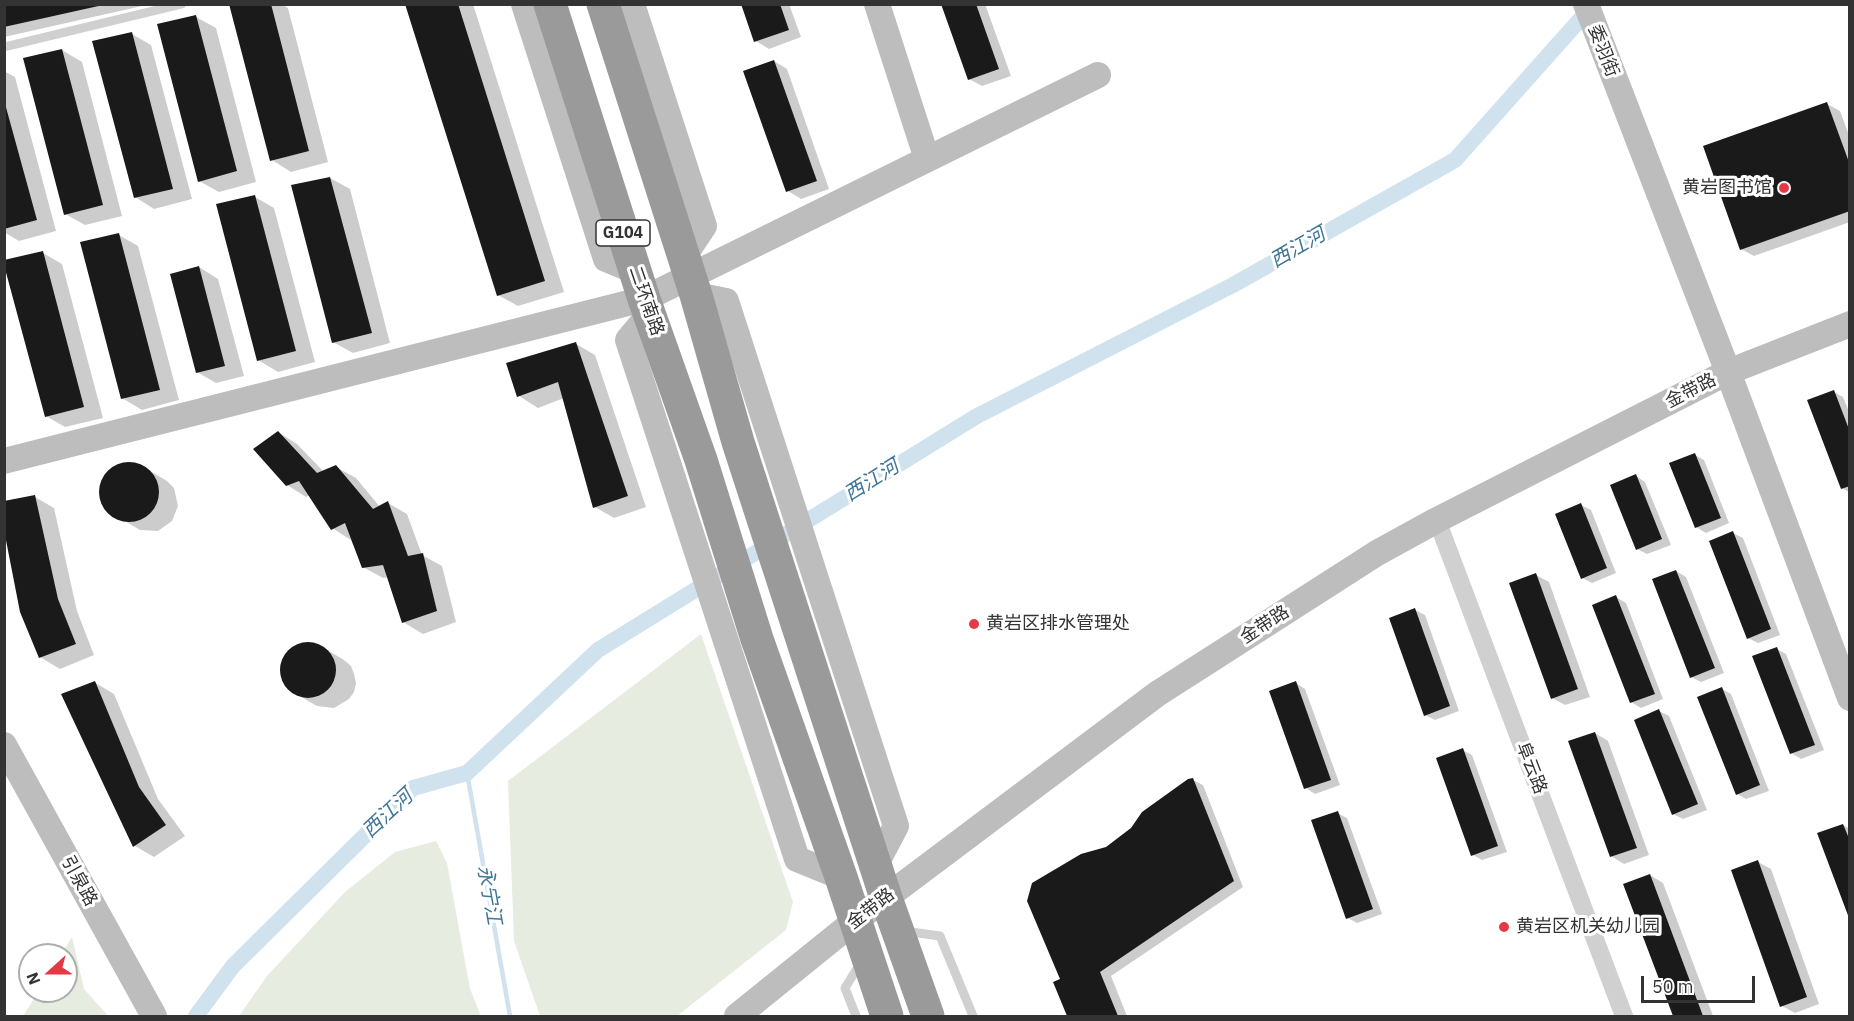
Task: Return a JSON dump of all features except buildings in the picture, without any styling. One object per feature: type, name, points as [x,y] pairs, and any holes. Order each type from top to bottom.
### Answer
[{"type":"highway","name":"二环南路","points":[[550,4],[643,295],[701,460],[757,639],[856,920],[887,1017]]},
{"type":"highway","name":"G104","points":[[603,4],[690,276],[738,442],[876,864]]},
{"type":"highway","points":[[876,864],[928,1017]]},
{"type":"street","points":[[524,4],[606,259],[643,295]]},
{"type":"street","points":[[632,4],[704,226],[690,276]]},
{"type":"street","points":[[877,4],[927,159]]},
{"type":"street","name":"委羽街","points":[[1586,4],[1728,372],[1850,698]]},
{"type":"street","points":[[4,461],[643,295],[690,276],[1098,75]]},
{"type":"street","points":[[690,276],[726,301],[896,826],[876,864]]},
{"type":"street","points":[[643,295],[628,340],[797,860],[841,877]]},
{"type":"street","name":"金带路","points":[[737,1017],[856,920],[1157,694],[1377,553],[1437,520],[1728,372],[1850,324]]},
{"type":"street","name":"阜云路","points":[[1437,520],[1624,1017]]},
{"type":"street","name":"引泉路","points":[[4,745],[149,1007]]},
{"type":"lane","points":[[4,47],[182,4]]},
{"type":"lane","points":[[897,930],[940,936],[973,1017]]},
{"type":"lane","points":[[856,1017],[845,988],[866,952]]},
{"type":"shaded area","points":[[701,634],[793,902],[786,930],[677,1016],[540,1016],[514,941],[508,781]]},
{"type":"shaded area","points":[[436,841],[447,863],[470,989],[481,1016],[239,1016],[267,976],[345,892],[395,852]]},
{"type":"shaded area","points":[[78,963],[84,989],[108,1016],[23,1016],[31,1003],[78,1003]]},
{"type":"waterway","name":"西江河","points":[[196,1016],[233,966],[413,788],[467,773],[598,650],[977,416],[1233,285],[1455,160],[1593,5]]},
{"type":"waterway","name":"永宁江","points":[[467,773],[510,1016]]},
{"type":"place","name":"黄岩图书馆","points":[[1784,188]]},
{"type":"place","name":"黄岩区排水管理处","points":[[974,624]]},
{"type":"place","name":"黄岩区机关幼儿园","points":[[1504,927]]}]
